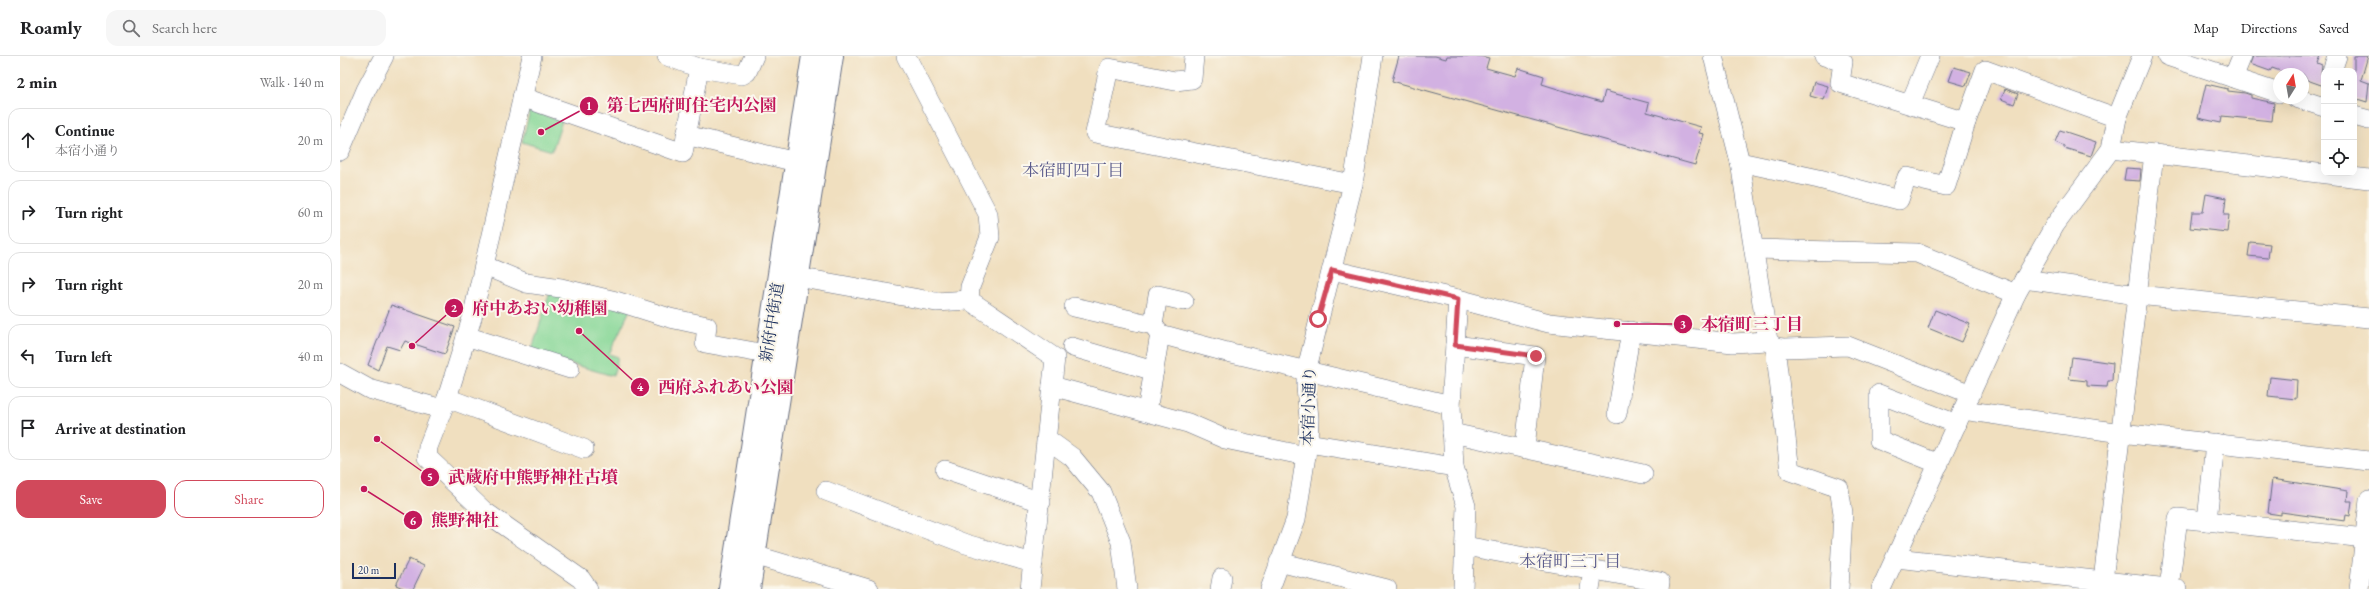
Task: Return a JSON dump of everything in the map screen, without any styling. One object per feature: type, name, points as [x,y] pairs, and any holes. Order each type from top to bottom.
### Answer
[{"type":"main road","name":"新府中街道","points":[[730,589],[813,56]]},
{"type":"main road","name":"新府中街道","points":[[749,589],[832,56]]},
{"type":"street","points":[[340,151],[366,90],[384,56]]},
{"type":"street","points":[[532,56],[485,266],[466,336],[444,404],[428,447],[427,457],[484,511],[581,579],[588,589]]},
{"type":"street","points":[[667,56],[699,68],[742,75],[747,72],[754,56]]},
{"type":"street","points":[[906,56],[988,214],[990,236],[970,287],[969,300]]},
{"type":"street","points":[[1194,56],[1192,79],[1175,81],[1109,68],[1095,133],[1354,184]]},
{"type":"street","name":"本宿小通り","points":[[1270,589],[1296,518],[1307,450],[1309,418],[1306,372],[1354,184],[1373,56]]},
{"type":"street","points":[[1713,56],[1740,162],[1754,249],[1772,344],[1790,471],[1839,488],[1843,514],[1839,589]]},
{"type":"street","points":[[1824,56],[1843,62],[1840,83],[1966,122]]},
{"type":"street","points":[[1910,104],[1930,56]]},
{"type":"street","points":[[1881,589],[2020,286],[2055,225],[2111,149],[2117,118],[2142,56]]},
{"type":"street","points":[[2167,56],[2273,90]]},
{"type":"street","points":[[2233,78],[2242,56]]},
{"type":"street","points":[[2333,68],[2337,56]]},
{"type":"street","points":[[522,97],[683,153],[699,68]]},
{"type":"street","points":[[1740,162],[1819,178],[1899,200],[1907,177],[1946,186],[1966,122],[1985,70],[2117,118]]},
{"type":"street","points":[[2309,101],[2321,104]]},
{"type":"street","points":[[2357,117],[2369,120]]},
{"type":"street","points":[[686,135],[796,162]]},
{"type":"street","points":[[2111,149],[2369,179]]},
{"type":"street","points":[[2103,585],[2154,154]]},
{"type":"street","points":[[1754,249],[1917,253],[2020,286],[2137,295],[2369,318]]},
{"type":"street","points":[[485,266],[526,283],[561,288],[624,304],[670,318],[707,326],[705,343],[766,354]]},
{"type":"street","points":[[1332,270],[1458,299],[1549,323],[1733,343],[1848,346],[1963,409]]},
{"type":"street","points":[[798,277],[936,302],[969,300],[1055,358],[1041,502],[1030,589]]},
{"type":"street","points":[[1147,411],[1154,371],[1158,295],[1184,301]]},
{"type":"street","points":[[1458,299],[1451,405],[1454,467],[1466,506],[1463,589]]},
{"type":"street","points":[[1074,307],[1306,372],[1451,405]]},
{"type":"street","points":[[1617,414],[1631,331]]},
{"type":"street","points":[[466,336],[570,369]]},
{"type":"street","points":[[1455,345],[1536,356],[1525,448]]},
{"type":"street","points":[[1072,347],[1154,371]]},
{"type":"street","points":[[340,373],[369,388],[444,404],[584,449]]},
{"type":"street","points":[[1052,386],[1188,423],[1225,439],[1454,467]]},
{"type":"street","points":[[1939,464],[1879,440],[1879,394],[1963,409],[2121,433],[2369,461]]},
{"type":"street","points":[[1452,434],[1525,448],[1643,474]]},
{"type":"street","points":[[1047,439],[1072,457],[1101,492],[1121,542],[1127,589]]},
{"type":"street","points":[[2207,521],[2215,443]]},
{"type":"street","points":[[945,470],[1041,502]]},
{"type":"street","points":[[826,492],[966,544],[1033,563]]},
{"type":"street","points":[[2359,589],[2368,511]]},
{"type":"street","points":[[1896,558],[2103,585],[2173,589],[2178,518],[2365,538]]},
{"type":"street","points":[[1465,546],[1660,582],[1659,589]]},
{"type":"street","points":[[754,555],[870,589]]},
{"type":"street","points":[[1280,562],[1387,589]]},
{"type":"street","points":[[1590,589],[1592,570]]},
{"type":"green space","points":[[530,111],[562,121],[552,151],[522,142]]},
{"type":"green space","points":[[550,292],[630,310],[609,354],[618,357],[613,376],[531,352]]},
{"type":"building","points":[[1399,56],[1435,56],[1446,59],[1447,56],[1480,56],[1489,58],[1486,68],[1515,76],[1518,68],[1544,76],[1542,84],[1602,102],[1605,91],[1649,103],[1647,112],[1701,127],[1699,133],[1704,134],[1695,165],[1392,81]]},
{"type":"building","points":[[2253,56],[2320,56],[2317,63],[2322,65],[2321,85],[2309,81],[2309,68],[2272,68],[2270,71],[2250,64]]},
{"type":"building","points":[[2354,56],[2368,56],[2361,80],[2369,83],[2367,102],[2357,99],[2357,68],[2354,68]]},
{"type":"building","points":[[1954,67],[1971,72],[1966,86],[1949,81]]},
{"type":"building","points":[[1814,82],[1828,86],[1824,100],[1810,96]]},
{"type":"building","points":[[2206,84],[2228,89],[2228,91],[2245,93],[2251,95],[2251,98],[2274,104],[2272,121],[2222,116],[2221,123],[2198,118]]},
{"type":"building","points":[[2005,89],[2018,94],[2014,104],[2001,99]]},
{"type":"building","points":[[2060,130],[2096,142],[2091,156],[2064,148],[2064,146],[2055,142]]},
{"type":"building","points":[[2126,168],[2141,169],[2140,181],[2124,180]]},
{"type":"building","points":[[2206,194],[2226,198],[2224,215],[2229,215],[2227,232],[2190,228],[2192,212],[2203,212]]},
{"type":"building","points":[[2250,242],[2270,244],[2268,258],[2248,256]]},
{"type":"building","points":[[391,305],[455,327],[445,354],[405,341],[400,350],[387,346],[378,370],[368,365]]},
{"type":"building","points":[[1935,310],[1970,324],[1962,342],[1928,328]]},
{"type":"building","points":[[2072,357],[2113,363],[2112,381],[2108,381],[2107,387],[2087,386],[2087,381],[2069,379]]},
{"type":"building","points":[[2270,377],[2297,380],[2296,399],[2268,396]]},
{"type":"building","points":[[2272,479],[2348,491],[2347,501],[2352,501],[2350,516],[2346,515],[2345,521],[2281,512],[2281,515],[2268,513]]},
{"type":"building","points":[[409,559],[424,566],[413,589],[405,589],[396,585]]},
{"type":"place","name":"第七西府町住宅内公園","points":[[541,132]]},
{"type":"place","name":"本宿町三丁目","points":[[1617,324]]},
{"type":"place","name":"西府ふれあい公園","points":[[579,331]]},
{"type":"place","name":"府中あおい幼稚園","points":[[412,346]]},
{"type":"place","name":"武蔵府中熊野神社古墳","points":[[377,439]]},
{"type":"place","name":"熊野神社","points":[[364,489]]},
{"type":"district","name":"本宿町四丁目","points":[[1073,170]]},
{"type":"district","name":"本宿町三丁目","points":[[1570,561]]},
{"type":"route","points":[[1318,319],[1332,270],[1458,299],[1455,345],[1536,356]]}]
